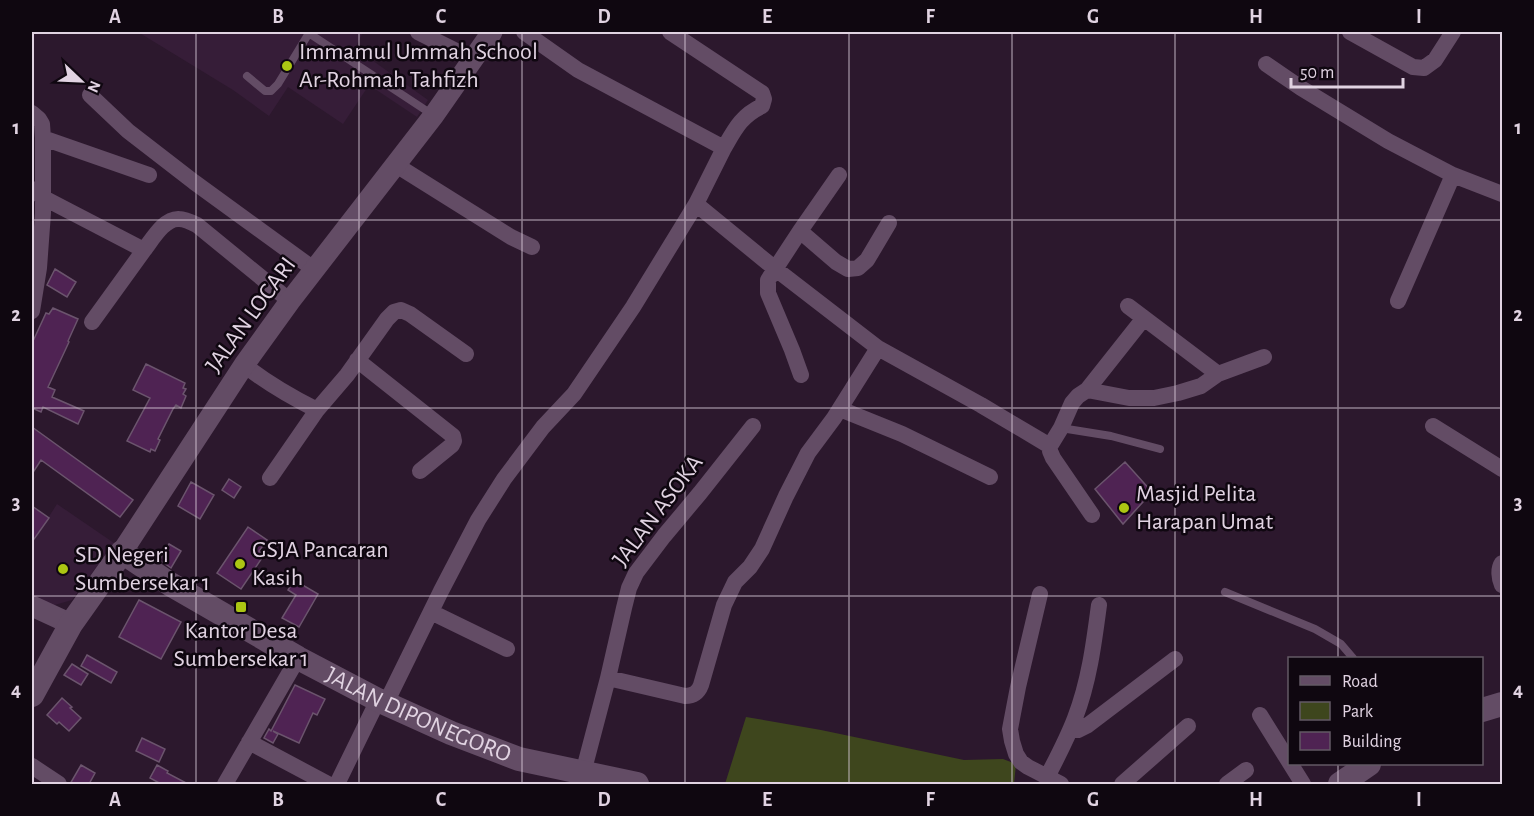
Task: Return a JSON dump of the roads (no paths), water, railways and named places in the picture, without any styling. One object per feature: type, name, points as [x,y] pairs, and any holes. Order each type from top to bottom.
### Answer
[{"type":"main road","points":[[32,695],[71,624],[122,552]]},
{"type":"main road","name":"JALAN DIPONEGORO","points":[[122,552],[179,589],[298,658],[451,733],[519,759],[637,784]]},
{"type":"main road","points":[[1483,710],[1503,704]]},
{"type":"main road","points":[[1340,784],[1368,765]]},
{"type":"street","points":[[418,32],[472,59]]},
{"type":"street","name":"JALAN LOCARI","points":[[122,552],[244,365],[434,115],[492,32]]},
{"type":"street","points":[[524,32],[578,69],[724,148]]},
{"type":"street","points":[[337,784],[431,612],[478,520],[543,427],[574,394],[633,307],[696,204],[739,122],[753,110],[762,106],[764,99],[762,93],[670,32]]},
{"type":"street","points":[[1350,32],[1413,67],[1424,68],[1435,60],[1453,32]]},
{"type":"street","points":[[1266,64],[1378,135],[1453,175],[1503,194]]},
{"type":"street","points":[[90,95],[128,131],[315,270]]},
{"type":"street","points":[[32,113],[41,122],[43,138],[39,200],[39,268],[32,311]]},
{"type":"street","points":[[43,138],[150,175]]},
{"type":"street","points":[[396,165],[511,237],[532,247]]},
{"type":"street","points":[[801,375],[768,293],[768,280],[839,175]]},
{"type":"street","points":[[1398,301],[1453,175]]},
{"type":"street","points":[[39,200],[144,250]]},
{"type":"street","points":[[696,204],[878,348],[1050,446]]},
{"type":"street","points":[[92,322],[162,227],[171,219],[180,218],[197,225],[291,301]]},
{"type":"street","points":[[800,231],[836,262],[848,268],[858,268],[867,260],[889,223]]},
{"type":"street","points":[[1128,306],[1218,374]]},
{"type":"street","points":[[270,478],[317,410],[347,375],[394,312],[401,310],[410,314],[466,354]]},
{"type":"street","points":[[1092,516],[1053,458],[1050,446],[1072,403],[1087,390],[1144,318]]},
{"type":"street","points":[[608,678],[685,696],[697,692],[724,605],[735,582],[750,567],[762,549],[808,453],[840,409],[878,348]]},
{"type":"street","points":[[1087,390],[1130,398],[1154,398],[1201,386],[1218,374],[1264,357]]},
{"type":"street","points":[[357,360],[453,436],[452,445],[420,471]]},
{"type":"street","points":[[244,365],[264,381],[317,410]]},
{"type":"street","points":[[840,409],[902,434],[990,477]]},
{"type":"street","name":"JALAN ASOKA","points":[[583,773],[629,588],[636,573],[753,426]]},
{"type":"street","points":[[1433,426],[1503,469]]},
{"type":"street","points":[[1503,563],[1500,567],[1500,575],[1503,585]]},
{"type":"street","points":[[1040,594],[1010,729],[1012,741],[1021,762],[1054,781],[1087,679],[1099,605]]},
{"type":"street","points":[[32,606],[71,624]]},
{"type":"street","points":[[431,612],[507,649]]},
{"type":"street","points":[[225,784],[298,658]]},
{"type":"street","points":[[1071,729],[1078,730],[1088,724],[1175,659]]},
{"type":"street","points":[[1260,715],[1288,760]]},
{"type":"street","points":[[1122,784],[1188,726]]},
{"type":"street","points":[[249,742],[328,784]]},
{"type":"street","points":[[1291,765],[1303,784]]},
{"type":"street","points":[[32,766],[59,784]]},
{"type":"street","points":[[1227,784],[1246,770]]},
{"type":"lane","points":[[247,76],[265,91],[271,91],[278,84],[308,32],[434,115]]},
{"type":"lane","points":[[1061,428],[1111,436],[1160,449]]},
{"type":"lane","points":[[1225,592],[1315,629],[1341,644],[1352,657]]},
{"type":"place","name":"Immamul Ummah School Ar-Rohmah Tahfizh","points":[[287,66]]},
{"type":"place","name":"Masjid Pelita Harapan Umat","points":[[1124,508]]},
{"type":"place","name":"GSJA Pancaran Kasih","points":[[240,564]]},
{"type":"place","name":"SD Negeri Sumbersekar 1","points":[[63,569]]},
{"type":"place","name":"Kantor Desa Sumbersekar 1","points":[[241,607]]}]
